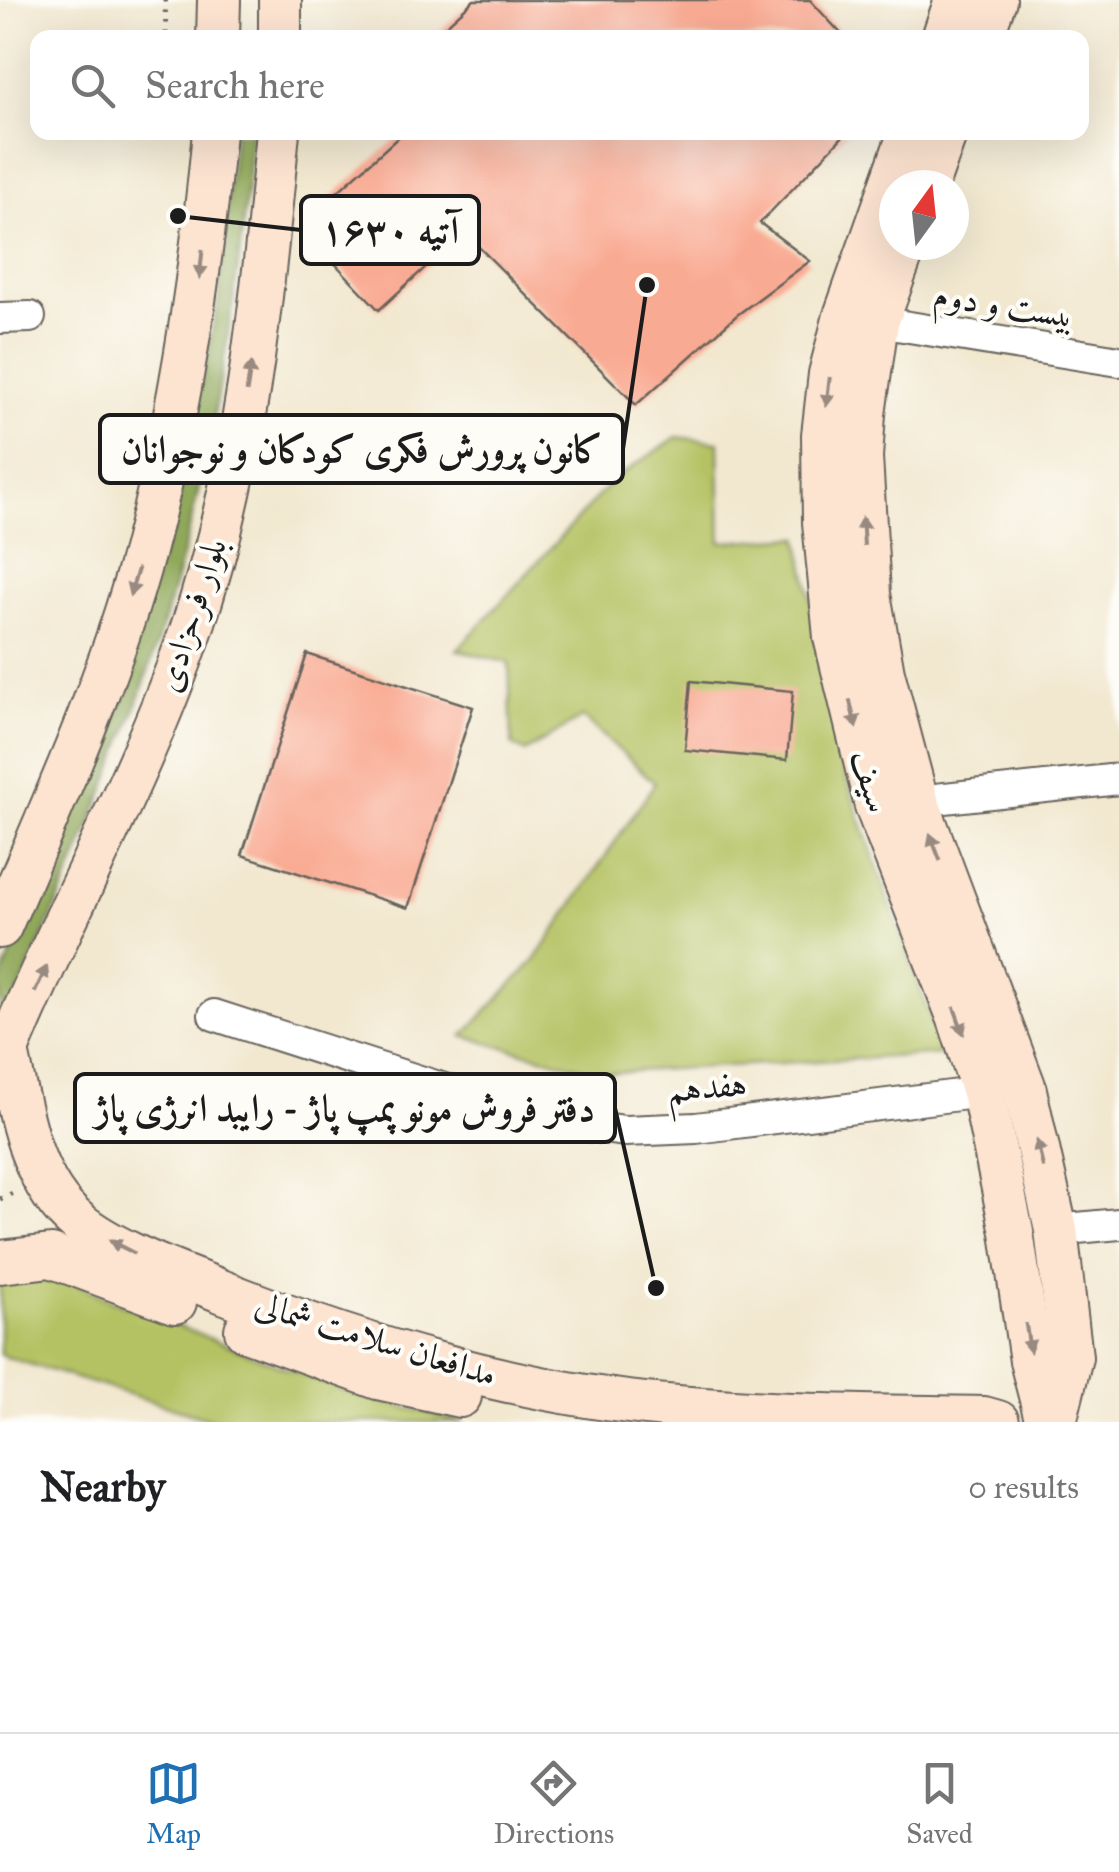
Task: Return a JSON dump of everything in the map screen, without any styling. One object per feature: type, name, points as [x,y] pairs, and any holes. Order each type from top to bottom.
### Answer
[{"type":"street","points":[[218,0],[218,30]]},
{"type":"street","points":[[280,0],[280,30]]},
{"type":"street","points":[[946,30],[956,0]]},
{"type":"street","points":[[985,30],[995,0]]},
{"type":"street","name":"بلوار فرحزادی","points":[[0,927],[74,758],[143,554],[186,358],[199,280],[213,140]]},
{"type":"street","name":"بلوار فرحزادی","points":[[3,1059],[134,780],[192,628],[233,476],[262,293],[277,140]]},
{"type":"street","name":"سیف","points":[[861,319],[908,140]]},
{"type":"street","points":[[932,170],[943,140]]},
{"type":"street","name":"سیف","points":[[896,260],[830,374],[824,435],[824,522],[835,637],[896,804],[959,1019],[1004,1089],[1056,1230],[1071,1358],[1055,1422]]},
{"type":"street","name":"بیست و دوم","points":[[861,319],[1119,362]]},
{"type":"street","points":[[896,804],[1119,778]]},
{"type":"street","name":"هفدهم","points":[[214,1015],[541,1120],[625,1131],[696,1128],[1004,1089]]},
{"type":"street","name":"مدافعان سلامت شمالی","points":[[3,1059],[43,1180],[78,1222],[163,1267],[260,1306],[438,1364],[577,1394],[740,1412],[984,1418],[998,1422]]},
{"type":"street","name":"سیف","points":[[1004,1089],[1012,1232],[1032,1361],[1047,1422]]},
{"type":"street","points":[[1012,1232],[1119,1224]]},
{"type":"street","name":"مدافعان سلامت شمالی","points":[[0,1262],[51,1256],[378,1378],[588,1422]]},
{"type":"path","points":[[165,0],[166,30]]},
{"type":"green space","points":[[233,140],[251,140],[236,280],[212,426],[158,642],[119,753],[0,1035],[0,981],[91,766],[175,512],[218,301]]},
{"type":"green space","points":[[677,437],[719,442],[721,542],[799,537],[844,772],[943,1054],[601,1073],[463,1036],[536,959],[655,783],[583,717],[525,752],[512,745],[509,663],[457,650],[613,480]]},
{"type":"green space","points":[[42,1266],[108,1299],[356,1395],[464,1422],[220,1422],[0,1355],[0,1273]]},
{"type":"building","points":[[474,0],[810,0],[838,30],[441,30]]},
{"type":"building","points":[[395,140],[839,140],[760,223],[810,261],[737,315],[636,405],[464,232],[379,310],[327,255],[325,203]]},
{"type":"building","points":[[307,654],[473,707],[408,908],[242,855]]},
{"type":"building","points":[[691,681],[793,691],[787,760],[685,750]]},
{"type":"place","name":"آتیه ۱۶۳۰","points":[[178,216]]},
{"type":"place","name":"کانون پرورش فکری کودکان و نوجوانان","points":[[647,285]]},
{"type":"place","name":"دفتر فروش مونو پمپ پاژ - رایبد انرژی پاژ","points":[[656,1288]]}]
